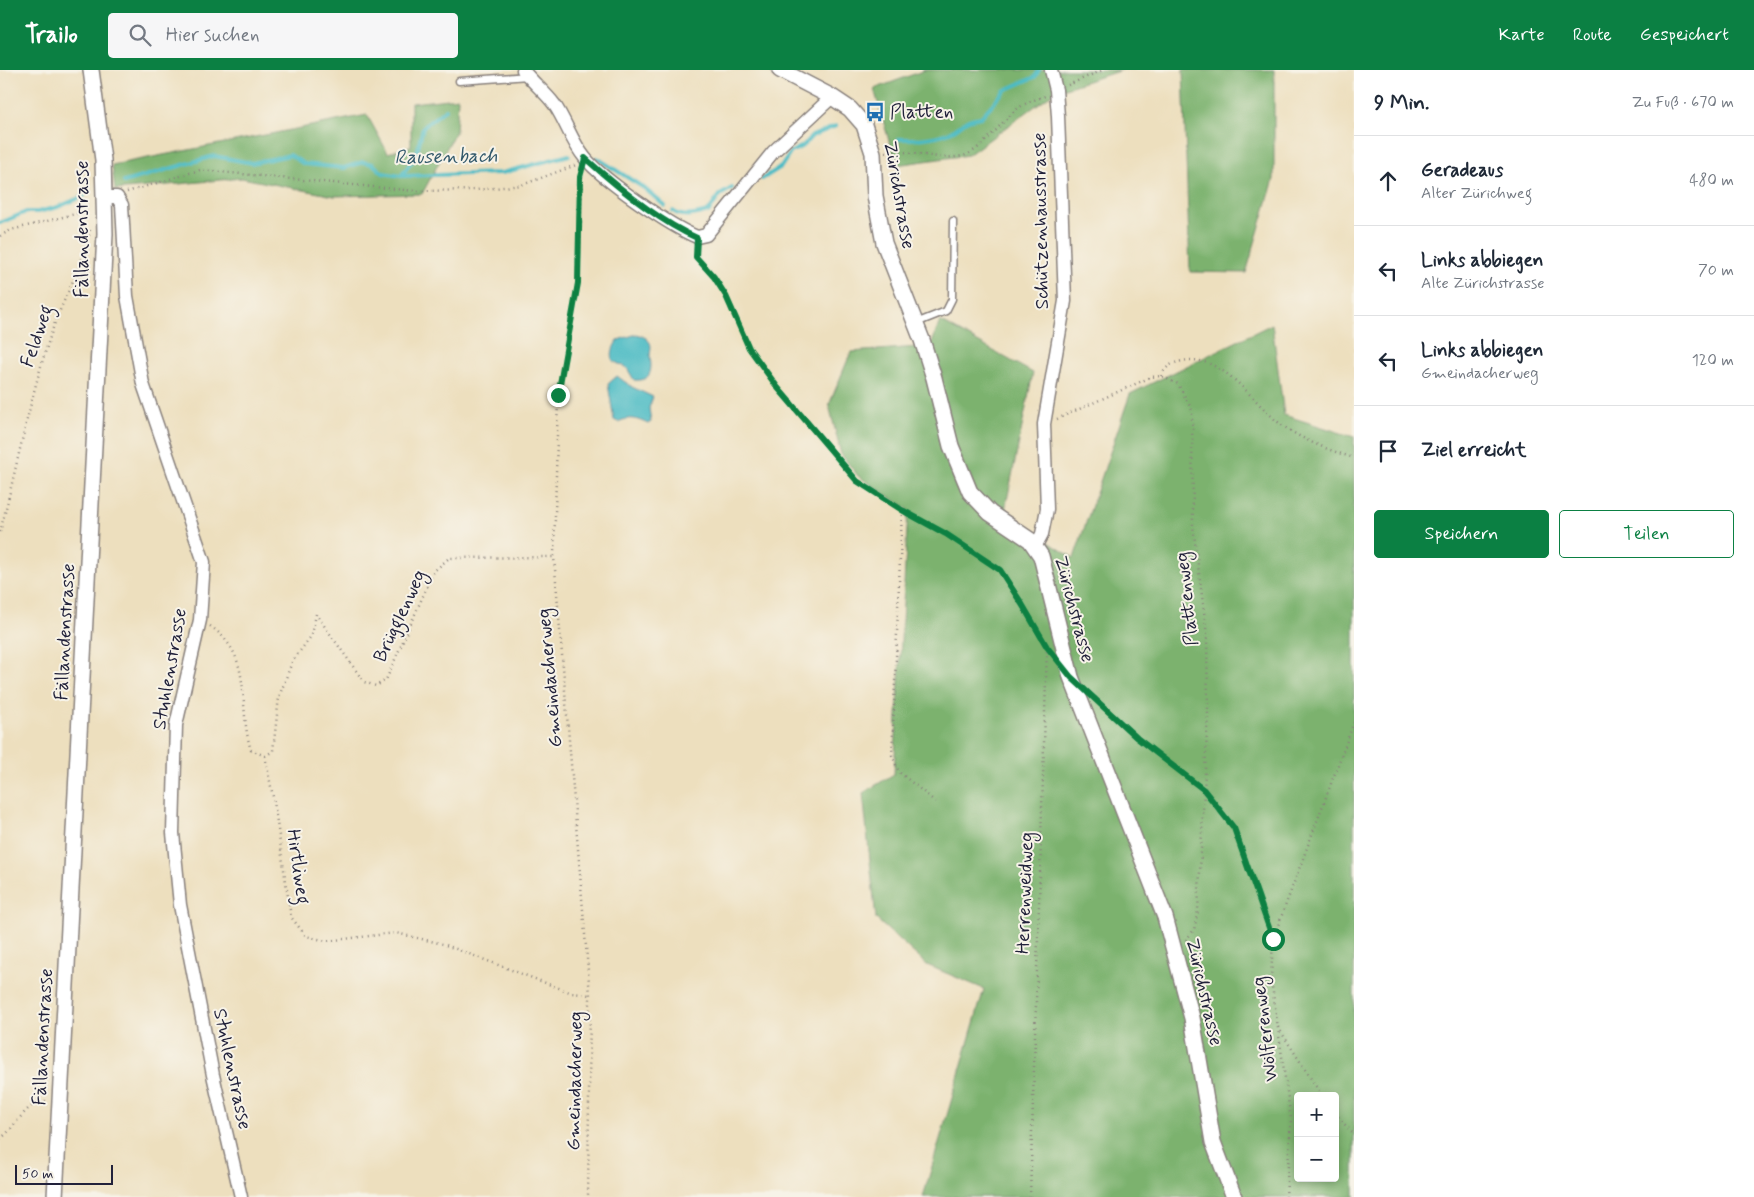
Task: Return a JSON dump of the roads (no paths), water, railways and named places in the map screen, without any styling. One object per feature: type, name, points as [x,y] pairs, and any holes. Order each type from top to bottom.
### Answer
[{"type":"street","name":"Fällandenstrasse","points":[[55,1197],[103,274],[111,197],[91,70]]},
{"type":"street","name":"Zürichstrasse","points":[[780,70],[832,97],[859,117],[870,139],[873,153],[875,196],[884,243],[934,378],[951,446],[970,492],[990,512],[1021,533],[1041,556],[1071,677],[1165,917],[1192,1018],[1214,1142],[1234,1197]]},
{"type":"street","name":"Schützenhausstrasse","points":[[1035,547],[1042,534],[1047,509],[1044,424],[1065,301],[1056,90],[1051,70]]},
{"type":"street","points":[[525,73],[554,105],[570,137],[585,158],[608,179],[682,231],[697,238],[706,235],[773,152],[832,97]]},
{"type":"street","name":"Stuhlenstrasse","points":[[111,197],[122,205],[127,296],[143,384],[204,562],[200,620],[176,725],[173,833],[182,915],[213,1075],[241,1197]]},
{"type":"lane","points":[[459,81],[525,73]]},
{"type":"lane","points":[[915,323],[946,311],[952,299],[954,221]]},
{"type":"water","points":[[637,334],[645,337],[650,342],[651,370],[648,377],[634,380],[627,368],[613,361],[612,355],[618,340]]},
{"type":"water","points":[[617,376],[632,387],[653,397],[649,408],[651,422],[648,424],[630,419],[618,422],[614,420],[608,384]]},
{"type":"waterway","name":"Rausenbach","points":[[899,139],[919,139],[937,136],[954,130],[966,121],[981,117],[1005,90],[1035,77],[1039,70]]},
{"type":"waterway","points":[[401,176],[416,156],[423,127],[446,109]]},
{"type":"waterway","name":"Rausenbach","points":[[762,179],[781,167],[791,152],[803,146],[812,136],[836,126]]},
{"type":"waterway","name":"Rausenbach","points":[[124,182],[214,156],[252,163],[290,155],[304,164],[344,168],[363,162],[373,164],[383,173],[401,176],[502,173],[569,155]]},
{"type":"waterway","name":"Rausenbach","points":[[597,158],[644,188],[665,206]]},
{"type":"waterway","name":"Rausenbach","points":[[673,211],[681,215],[695,215],[708,212],[720,195],[732,188]]},
{"type":"waterway","name":"Rausenbach","points":[[0,223],[26,212],[38,212],[58,207],[84,196]]},
{"type":"place","name":"Platten","points":[[875,112]]}]
